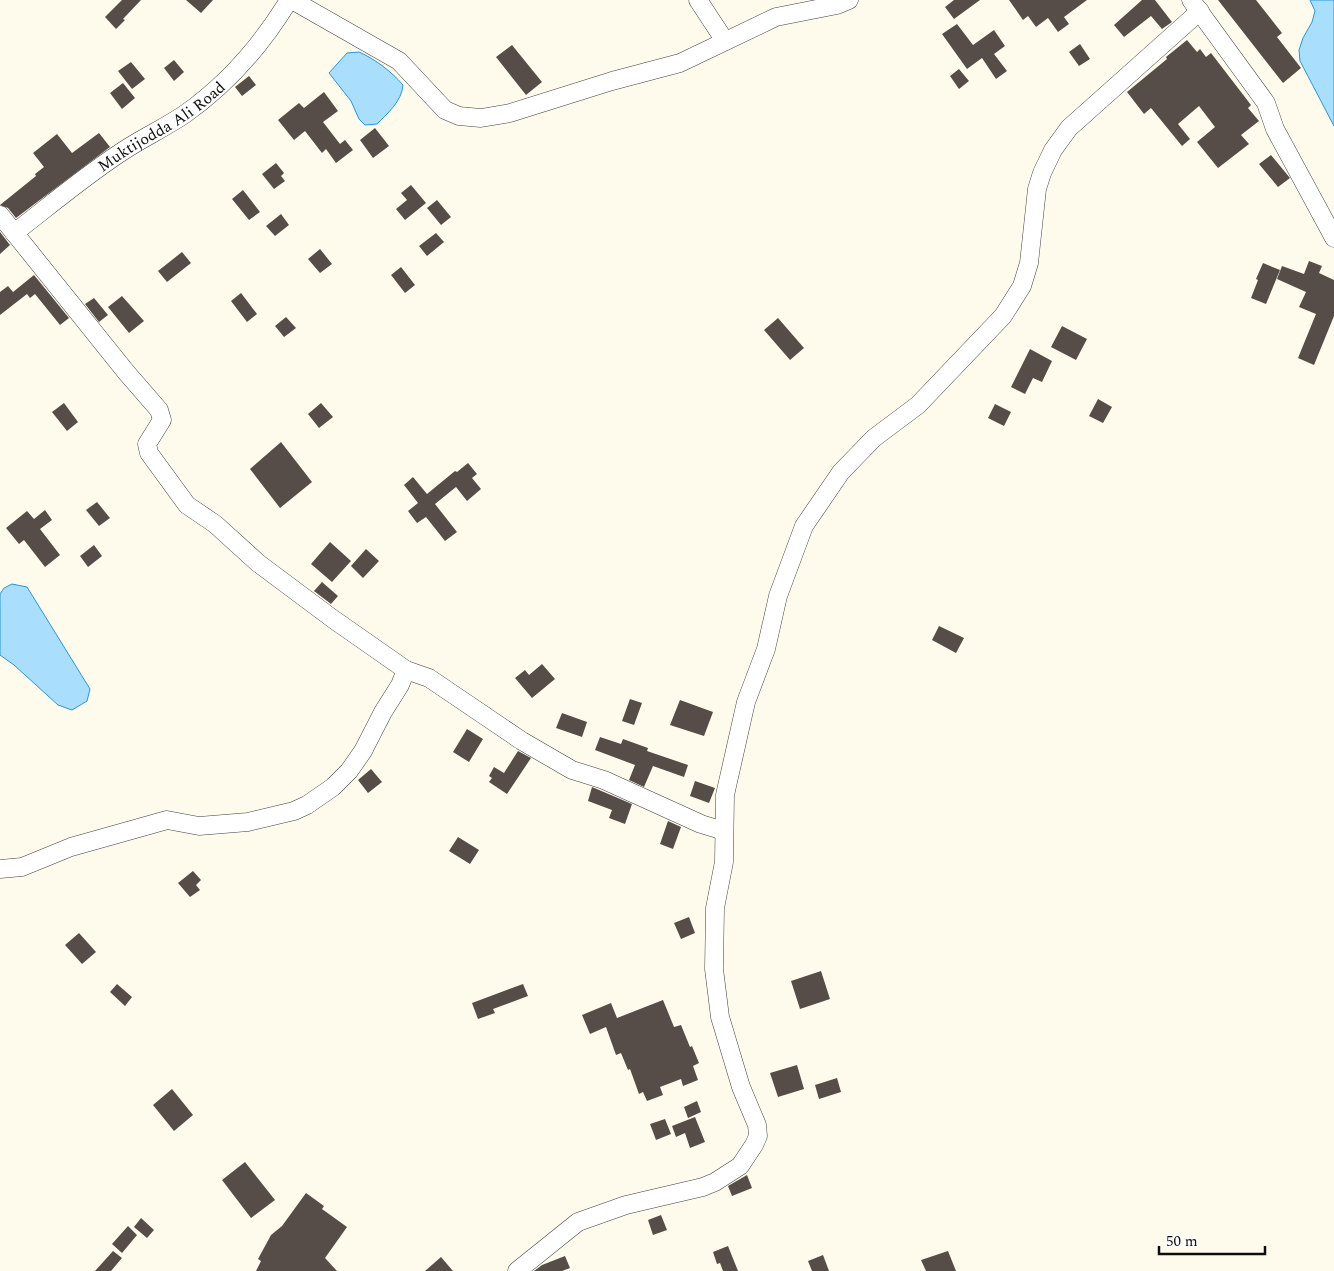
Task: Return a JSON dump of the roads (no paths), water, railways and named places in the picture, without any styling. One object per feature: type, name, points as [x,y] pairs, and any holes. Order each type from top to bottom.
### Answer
[{"type":"street","points":[[290,0],[399,61],[445,110],[459,116],[481,118],[510,113],[602,83],[680,63],[776,17],[837,5],[849,0]]},
{"type":"street","name":"Muktijodda Ali Road","points":[[14,233],[117,154],[184,114],[214,92],[240,68],[275,23],[290,0]]},
{"type":"street","points":[[698,0],[725,41]]},
{"type":"street","points":[[517,1271],[578,1222],[626,1205],[703,1187],[715,1182],[740,1166],[754,1145],[758,1136],[757,1125],[740,1087],[720,1017],[714,969],[715,908],[724,862],[725,795],[746,702],[766,649],[778,596],[804,526],[841,472],[874,438],[918,405],[1003,316],[1022,286],[1029,263],[1037,189],[1053,150],[1069,128],[1196,6],[1266,103],[1275,129],[1334,238]]},
{"type":"street","points":[[0,215],[126,372],[159,410],[162,420],[147,444],[149,453],[187,505],[215,524],[258,563],[333,619],[406,670],[429,678],[522,741],[572,770],[604,780],[701,824],[724,831]]},
{"type":"street","points":[[0,869],[22,867],[71,847],[167,820],[199,826],[248,822],[294,811],[307,805],[333,787],[350,771],[400,685],[406,670]]},
{"type":"water","points":[[1310,0],[1334,0],[1334,126],[1300,61],[1299,50],[1315,11]]},
{"type":"water","points":[[359,52],[383,66],[403,85],[397,102],[377,124],[365,125],[359,119],[351,101],[329,73],[347,53]]},
{"type":"water","points":[[12,584],[27,587],[90,689],[87,701],[72,710],[58,705],[14,665],[0,655],[0,594],[4,588]]}]
